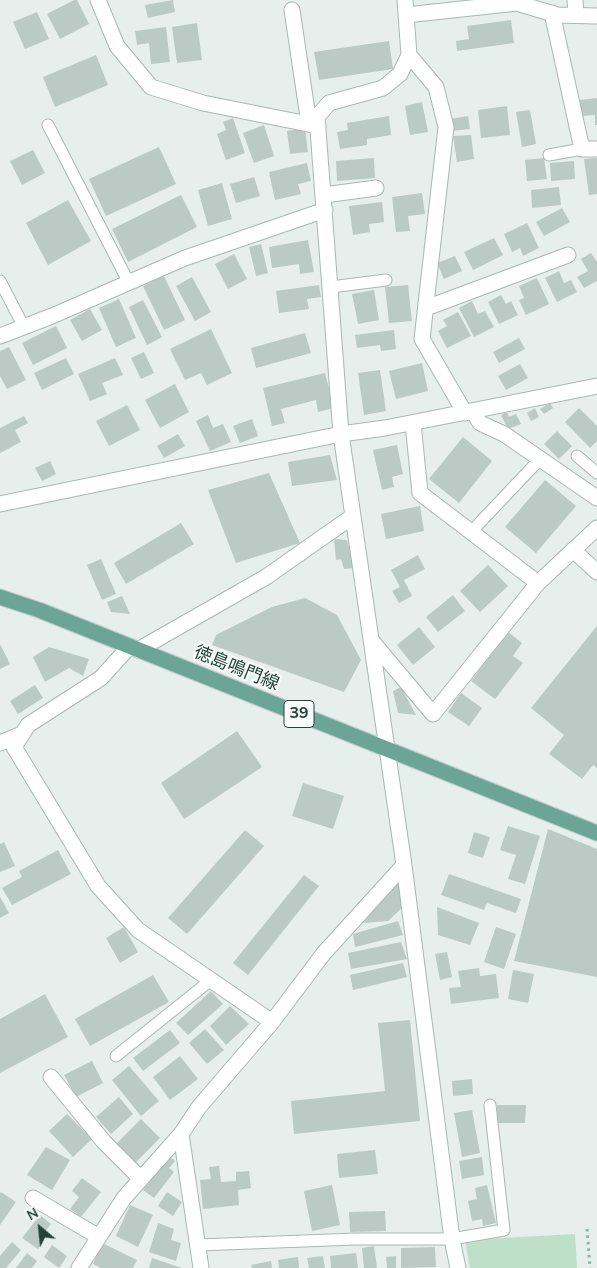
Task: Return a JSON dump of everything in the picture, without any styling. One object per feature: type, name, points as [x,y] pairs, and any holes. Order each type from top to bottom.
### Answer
[{"type":"main road","name":"徳島鳴門線","points":[[0,597],[134,648],[597,833]]},
{"type":"street","points":[[98,0],[117,46],[151,87],[203,103],[313,125]]},
{"type":"street","points":[[313,125],[317,116],[329,103],[383,88],[400,74],[409,55],[405,7],[517,3],[552,13],[576,8],[597,16]]},
{"type":"street","points":[[292,10],[324,195],[341,434],[404,865],[452,1239],[458,1268]]},
{"type":"street","points":[[552,13],[590,149]]},
{"type":"street","points":[[409,55],[436,86],[446,127],[422,339],[469,412],[480,423],[504,434],[597,498]]},
{"type":"street","points":[[324,195],[376,188]]},
{"type":"street","points":[[0,336],[185,258],[325,210]]},
{"type":"street","points":[[426,308],[568,255]]},
{"type":"street","points":[[0,504],[341,434],[413,423],[597,386]]},
{"type":"street","points":[[413,423],[420,493],[538,583]]},
{"type":"street","points":[[272,1022],[138,930],[98,886],[14,747],[28,725],[101,678],[134,648],[266,577],[353,516]]},
{"type":"street","points":[[370,638],[433,714],[538,583],[597,528]]},
{"type":"street","points":[[573,550],[597,572]]},
{"type":"street","points":[[0,743],[22,734]]},
{"type":"street","points":[[79,1268],[124,1198],[181,1134],[199,1107],[272,1022],[324,953],[404,865]]},
{"type":"street","points":[[52,1077],[104,1142],[141,1179]]},
{"type":"street","points":[[181,1134],[201,1268]]},
{"type":"street","points":[[33,1198],[99,1237]]},
{"type":"lane","points":[[48,125],[129,283]]},
{"type":"lane","points":[[549,155],[590,149]]},
{"type":"lane","points":[[331,287],[386,280]]},
{"type":"lane","points":[[0,281],[24,326]]},
{"type":"lane","points":[[577,456],[597,473]]},
{"type":"lane","points":[[471,532],[541,458]]},
{"type":"lane","points":[[116,1056],[211,980]]},
{"type":"lane","points":[[198,1245],[356,1239],[452,1239],[504,1230],[490,1105]]},
{"type":"path","points":[[587,1229],[590,1268]]},
{"type":"green space","points":[[575,1234],[577,1268],[470,1268],[465,1240]]},
{"type":"building","points":[[77,0],[89,24],[60,39],[47,14]]},
{"type":"building","points":[[173,0],[175,12],[148,18],[145,5]]},
{"type":"building","points":[[37,12],[49,39],[25,49],[13,22]]},
{"type":"building","points":[[511,20],[514,43],[457,51],[456,41],[469,39],[467,26]]},
{"type":"building","points":[[197,23],[202,60],[177,63],[172,27]]},
{"type":"building","points":[[166,27],[170,62],[151,64],[149,43],[137,45],[135,31]]},
{"type":"building","points":[[389,41],[393,69],[319,80],[314,52]]},
{"type":"building","points":[[96,55],[108,85],[55,107],[43,77]]},
{"type":"building","points":[[597,98],[597,125],[595,125],[595,115],[581,116],[580,100]]},
{"type":"building","points":[[422,102],[428,132],[410,135],[405,106]]},
{"type":"building","points":[[507,106],[510,135],[481,138],[478,110]]},
{"type":"building","points":[[530,110],[536,144],[522,147],[516,112]]},
{"type":"building","points":[[389,116],[391,135],[367,139],[367,145],[340,149],[337,132],[348,130],[347,123]]},
{"type":"building","points":[[468,116],[470,129],[452,131],[450,119]]},
{"type":"building","points":[[233,118],[245,153],[226,160],[217,134],[226,130],[223,122]]},
{"type":"building","points":[[264,125],[274,156],[254,163],[243,133]]},
{"type":"building","points":[[305,128],[308,152],[290,154],[287,131]]},
{"type":"building","points":[[471,135],[474,159],[457,162],[453,136]]},
{"type":"building","points":[[159,147],[176,184],[106,216],[89,179]]},
{"type":"building","points":[[33,150],[45,173],[22,185],[10,161]]},
{"type":"building","points":[[374,158],[375,178],[337,181],[336,161]]},
{"type":"building","points":[[544,158],[547,179],[527,181],[525,160]]},
{"type":"building","points":[[597,158],[597,194],[589,195],[584,159]]},
{"type":"building","points":[[574,161],[575,179],[551,181],[550,163]]},
{"type":"building","points":[[307,163],[311,181],[298,184],[301,194],[275,200],[269,172]]},
{"type":"building","points":[[254,177],[260,196],[236,203],[230,184]]},
{"type":"building","points":[[222,183],[232,219],[208,226],[198,190]]},
{"type":"building","points":[[559,187],[561,205],[532,208],[531,190]]},
{"type":"building","points":[[422,193],[425,214],[408,216],[410,231],[396,232],[392,197]]},
{"type":"building","points":[[181,195],[197,227],[128,262],[112,229]]},
{"type":"building","points":[[68,200],[91,241],[48,265],[26,223]]},
{"type":"building","points":[[382,202],[384,222],[369,224],[370,232],[353,235],[349,206]]},
{"type":"building","points":[[562,208],[570,222],[544,236],[536,222]]},
{"type":"building","points":[[527,223],[539,248],[523,256],[520,248],[512,252],[504,234]]},
{"type":"building","points":[[494,238],[503,255],[473,270],[464,252]]},
{"type":"building","points":[[308,240],[314,272],[300,274],[299,264],[272,268],[269,247]]},
{"type":"building","points":[[261,244],[268,273],[256,276],[249,247]]},
{"type":"building","points":[[591,253],[597,262],[597,281],[584,288],[577,277],[588,271],[581,259]]},
{"type":"building","points":[[234,254],[247,279],[228,289],[215,264]]},
{"type":"building","points":[[455,256],[462,271],[444,279],[437,263]]},
{"type":"building","points":[[559,271],[564,283],[571,280],[577,292],[557,302],[545,278]]},
{"type":"building","points":[[164,276],[185,320],[164,330],[143,286]]},
{"type":"building","points":[[192,277],[211,312],[195,321],[176,286]]},
{"type":"building","points":[[537,278],[549,304],[526,315],[519,300],[524,298],[519,286]]},
{"type":"building","points":[[319,285],[321,297],[307,299],[309,309],[279,313],[276,291]]},
{"type":"building","points":[[408,285],[412,321],[389,323],[385,287]]},
{"type":"building","points":[[374,290],[379,320],[358,324],[352,294]]},
{"type":"building","points":[[501,295],[506,304],[511,301],[518,315],[499,324],[488,302]]},
{"type":"building","points":[[119,299],[136,338],[116,347],[99,308]]},
{"type":"building","points":[[143,300],[162,337],[147,345],[129,307]]},
{"type":"building","points":[[472,301],[478,314],[485,311],[494,327],[474,337],[459,308]]},
{"type":"building","points":[[90,309],[102,330],[82,341],[70,320]]},
{"type":"building","points":[[458,312],[471,336],[447,348],[438,331],[447,326],[443,320]]},
{"type":"building","points":[[56,326],[67,348],[33,365],[22,343]]},
{"type":"building","points":[[211,329],[232,373],[207,385],[201,373],[185,380],[170,349]]},
{"type":"building","points":[[394,330],[396,349],[381,351],[380,345],[357,348],[355,335]]},
{"type":"building","points":[[305,333],[311,353],[256,368],[251,348]]},
{"type":"building","points":[[519,338],[525,349],[499,363],[493,352]]},
{"type":"building","points":[[9,347],[26,380],[7,389],[0,376],[0,351]]},
{"type":"building","points":[[144,352],[154,373],[141,379],[131,358]]},
{"type":"building","points":[[66,358],[74,374],[42,390],[34,373]]},
{"type":"building","points":[[115,358],[123,375],[102,383],[107,394],[90,401],[78,374]]},
{"type":"building","points":[[422,363],[428,391],[396,399],[389,371]]},
{"type":"building","points":[[520,364],[528,378],[506,390],[498,376]]},
{"type":"building","points":[[380,370],[386,411],[364,415],[358,373]]},
{"type":"building","points":[[325,373],[334,408],[318,412],[316,400],[281,409],[285,423],[272,426],[263,388]]},
{"type":"building","points":[[175,384],[189,412],[160,428],[145,400]]},
{"type":"building","points":[[550,403],[553,408],[544,414],[540,409]]},
{"type":"building","points":[[127,405],[140,430],[109,446],[96,421]]},
{"type":"building","points":[[535,408],[539,417],[531,421],[527,413]]},
{"type":"building","points":[[579,408],[597,426],[597,441],[590,448],[565,422]]},
{"type":"building","points":[[507,412],[509,417],[516,414],[521,424],[508,429],[501,415]]},
{"type":"building","points":[[208,415],[213,428],[223,424],[231,442],[210,451],[196,421]]},
{"type":"building","points":[[24,416],[28,423],[15,430],[21,442],[0,453],[0,428]]},
{"type":"building","points":[[252,419],[258,436],[240,443],[233,426]]},
{"type":"building","points":[[557,431],[572,446],[559,459],[544,444]]},
{"type":"building","points":[[178,434],[185,446],[164,458],[157,446]]},
{"type":"building","points":[[463,437],[492,461],[459,503],[429,479]]},
{"type":"building","points":[[397,445],[403,474],[392,477],[394,487],[382,490],[373,450]]},
{"type":"building","points":[[330,455],[337,480],[292,486],[288,462]]},
{"type":"building","points":[[50,461],[56,474],[42,481],[35,468]]},
{"type":"building","points":[[269,473],[300,543],[236,563],[208,490]]},
{"type":"building","points":[[545,480],[576,506],[536,553],[505,527]]},
{"type":"building","points":[[420,506],[424,531],[386,539],[381,514]]},
{"type":"building","points":[[181,523],[194,544],[126,584],[114,563]]},
{"type":"building","points":[[334,539],[347,540],[354,568],[344,569],[341,559],[336,560]]},
{"type":"building","points":[[418,555],[425,569],[404,580],[412,596],[399,603],[392,591],[400,587],[391,570]]},
{"type":"building","points":[[101,559],[116,594],[102,600],[87,565]]},
{"type":"building","points":[[488,565],[508,586],[480,612],[460,591]]},
{"type":"building","points":[[453,595],[465,611],[438,632],[426,617]]},
{"type":"building","points":[[122,596],[130,614],[111,612],[107,602]]},
{"type":"building","points":[[305,598],[337,615],[361,660],[344,692],[212,645],[216,635],[272,607]]},
{"type":"building","points":[[597,626],[597,768],[593,765],[582,779],[549,754],[564,735],[531,708]]},
{"type":"building","points":[[419,627],[435,647],[413,665],[397,645]]},
{"type":"building","points":[[508,632],[522,643],[513,656],[523,663],[495,699],[471,681]]},
{"type":"building","points":[[0,644],[10,664],[0,669]]},
{"type":"building","points":[[49,647],[89,659],[83,676],[69,668],[45,682],[33,657]]},
{"type":"building","points":[[35,685],[43,698],[18,714],[10,701]]},
{"type":"building","points":[[401,687],[416,715],[398,713],[393,691]]},
{"type":"building","points":[[461,693],[482,708],[469,726],[448,712]]},
{"type":"building","points":[[237,731],[262,767],[184,819],[161,783]]},
{"type":"building","points":[[303,783],[344,796],[333,829],[292,816]]},
{"type":"building","points":[[508,826],[540,836],[525,884],[508,879],[516,855],[500,850]]},
{"type":"building","points":[[548,829],[597,849],[597,977],[514,961]]},
{"type":"building","points":[[245,830],[264,846],[187,934],[168,918]]},
{"type":"building","points":[[474,832],[490,837],[483,858],[468,853]]},
{"type":"building","points":[[4,842],[15,866],[0,872],[0,844]]},
{"type":"building","points":[[58,850],[71,874],[12,905],[2,888],[22,877],[19,871]]},
{"type":"building","points":[[449,874],[521,899],[516,913],[487,903],[484,910],[441,895]]},
{"type":"building","points":[[304,875],[319,886],[248,975],[233,963]]},
{"type":"building","points":[[401,879],[405,905],[388,921],[363,923]]},
{"type":"building","points":[[0,897],[9,913],[0,918]]},
{"type":"building","points":[[437,907],[479,923],[470,945],[438,935]]},
{"type":"building","points":[[398,921],[403,935],[355,947],[353,934]]},
{"type":"building","points":[[124,927],[138,952],[120,963],[106,938]]},
{"type":"building","points":[[496,927],[516,934],[504,969],[484,962]]},
{"type":"building","points":[[401,942],[407,959],[351,969],[348,953]]},
{"type":"building","points":[[447,952],[452,977],[440,980],[435,954]]},
{"type":"building","points":[[403,963],[407,977],[353,990],[350,975]]},
{"type":"building","points":[[479,968],[480,976],[496,974],[499,998],[451,1004],[449,988],[461,987],[458,971]]},
{"type":"building","points":[[513,970],[534,974],[528,1003],[508,999]]},
{"type":"building","points":[[153,975],[169,1002],[90,1046],[75,1019]]},
{"type":"building","points":[[211,991],[223,1004],[188,1035],[176,1023]]},
{"type":"building","points":[[45,994],[68,1037],[0,1073],[0,1019]]},
{"type":"building","points":[[230,1006],[249,1024],[226,1045],[210,1026]]},
{"type":"building","points":[[410,1020],[420,1121],[294,1134],[291,1101],[385,1091],[378,1023]]},
{"type":"building","points":[[205,1029],[224,1050],[207,1064],[189,1043]]},
{"type":"building","points":[[170,1030],[180,1043],[143,1071],[133,1058]]},
{"type":"building","points":[[180,1056],[198,1079],[170,1100],[153,1077]]},
{"type":"building","points":[[92,1061],[103,1083],[76,1097],[64,1075]]},
{"type":"building","points":[[129,1066],[159,1101],[141,1116],[112,1080]]},
{"type":"building","points":[[472,1079],[473,1094],[453,1096],[452,1081]]},
{"type":"building","points":[[119,1097],[133,1114],[111,1134],[96,1117]]},
{"type":"building","points":[[497,1105],[526,1105],[525,1123],[497,1123]]},
{"type":"building","points":[[472,1110],[480,1153],[462,1157],[454,1113]]},
{"type":"building","points":[[67,1114],[92,1139],[73,1157],[49,1131]]},
{"type":"building","points":[[141,1119],[160,1138],[134,1164],[115,1145]]},
{"type":"building","points":[[46,1147],[70,1160],[52,1190],[27,1175]]},
{"type":"building","points":[[375,1150],[378,1174],[339,1178],[337,1154]]},
{"type":"building","points":[[169,1156],[175,1161],[169,1168],[174,1172],[154,1198],[143,1190]]},
{"type":"building","points":[[482,1157],[484,1175],[462,1179],[459,1161]]},
{"type":"building","points":[[219,1166],[221,1182],[236,1181],[236,1172],[249,1171],[251,1188],[238,1190],[239,1205],[203,1209],[200,1180],[211,1179],[209,1167]]},
{"type":"building","points":[[82,1178],[101,1192],[81,1217],[70,1209],[79,1197],[72,1191]]},
{"type":"building","points":[[332,1185],[340,1225],[312,1231],[304,1191]]},
{"type":"building","points":[[487,1185],[496,1223],[483,1226],[482,1219],[472,1221],[468,1201],[477,1199],[475,1188]]},
{"type":"building","points":[[167,1192],[182,1202],[173,1216],[158,1206]]},
{"type":"building","points":[[0,1193],[16,1202],[0,1225]]},
{"type":"building","points":[[130,1205],[153,1215],[138,1247],[116,1236]]},
{"type":"building","points":[[385,1211],[386,1231],[350,1232],[349,1212]]},
{"type":"building","points":[[40,1215],[51,1224],[39,1239],[43,1242],[38,1249],[22,1238]]},
{"type":"building","points":[[158,1223],[174,1229],[171,1240],[181,1243],[176,1261],[149,1252]]},
{"type":"building","points":[[12,1242],[21,1250],[6,1268],[0,1268],[0,1256]]},
{"type":"building","points":[[102,1243],[137,1260],[133,1268],[101,1268],[93,1264]]},
{"type":"building","points":[[52,1245],[67,1256],[59,1268],[44,1257]]},
{"type":"building","points":[[374,1246],[377,1268],[364,1268],[362,1248]]},
{"type":"building","points":[[435,1247],[436,1267],[401,1268],[401,1248]]},
{"type":"building","points":[[27,1253],[37,1261],[32,1268],[16,1268]]},
{"type":"building","points":[[356,1253],[358,1268],[331,1268],[330,1256]]},
{"type":"building","points":[[323,1256],[325,1268],[309,1268],[307,1258]]},
{"type":"building","points":[[396,1256],[396,1268],[387,1268],[386,1257]]},
{"type":"building","points":[[298,1257],[299,1268],[279,1268],[278,1260]]},
{"type":"building","points":[[152,1258],[182,1268],[149,1268]]},
{"type":"building","points":[[271,1261],[272,1268],[252,1268],[251,1265]]}]
